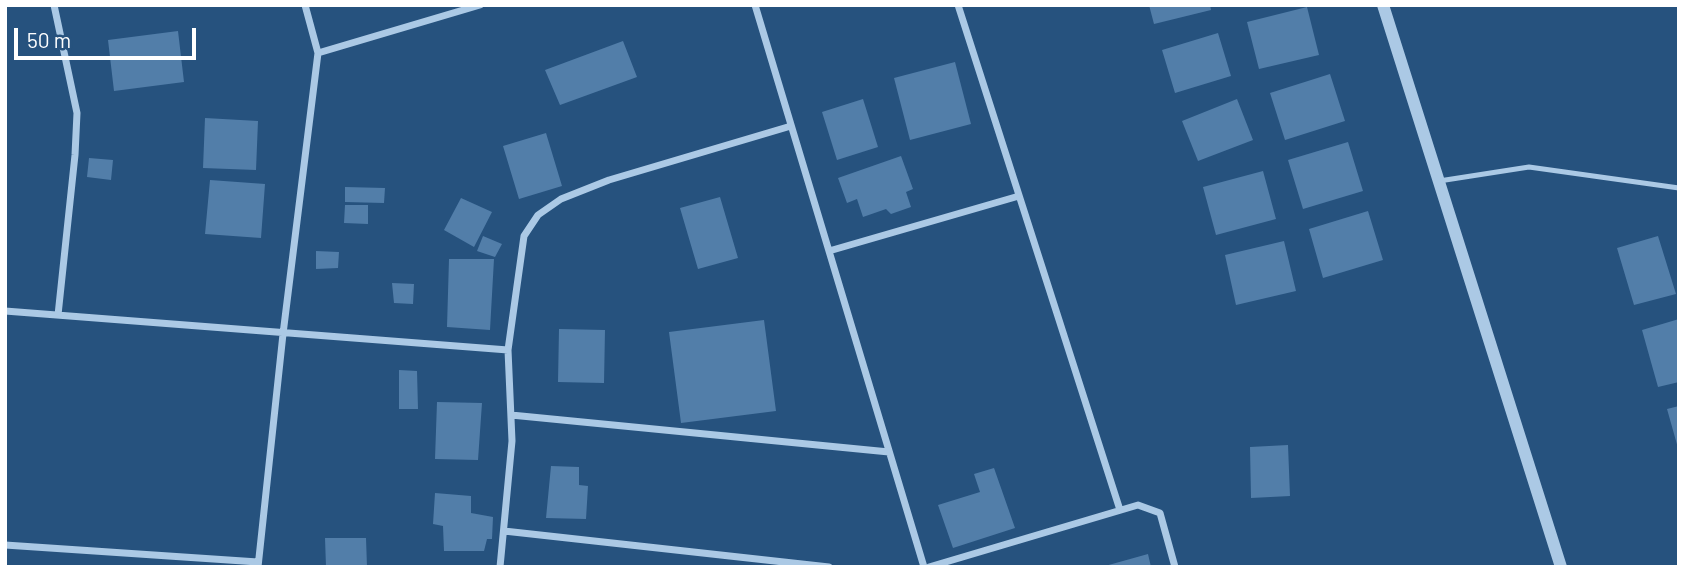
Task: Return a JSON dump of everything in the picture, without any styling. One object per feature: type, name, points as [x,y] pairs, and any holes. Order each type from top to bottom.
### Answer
[{"type":"street","points":[[54,5],[77,113],[58,315]]},
{"type":"street","points":[[5,545],[258,565],[318,52],[305,5]]},
{"type":"street","points":[[318,52],[480,5]]},
{"type":"street","points":[[755,5],[926,567],[1138,505],[1160,513],[1175,567]]},
{"type":"street","points":[[958,5],[1120,510]]},
{"type":"street","points":[[1383,5],[1561,567]]},
{"type":"street","points":[[500,567],[512,441],[508,350],[524,236],[538,215],[561,199],[609,180],[791,126]]},
{"type":"street","points":[[829,251],[1019,196]]},
{"type":"street","points":[[5,311],[508,350]]},
{"type":"street","points":[[511,415],[889,452]]},
{"type":"street","points":[[504,531],[829,567]]},
{"type":"lane","points":[[1439,181],[1528,167],[1679,188]]},
{"type":"building","points":[[1149,5],[1210,5],[1211,10],[1154,24]]},
{"type":"building","points":[[1307,7],[1319,55],[1259,69],[1247,22]]},
{"type":"building","points":[[178,31],[184,82],[114,91],[108,40]]},
{"type":"building","points":[[1218,33],[1231,76],[1175,93],[1162,50]]},
{"type":"building","points":[[623,41],[637,77],[560,105],[545,70]]},
{"type":"building","points":[[955,62],[971,124],[910,140],[894,78]]},
{"type":"building","points":[[1330,74],[1345,121],[1285,140],[1270,93]]},
{"type":"building","points":[[863,99],[878,147],[837,160],[822,112]]},
{"type":"building","points":[[1237,99],[1253,140],[1198,161],[1182,121]]},
{"type":"building","points":[[205,118],[258,121],[256,170],[203,168]]},
{"type":"building","points":[[546,133],[562,186],[519,199],[503,146]]},
{"type":"building","points":[[1348,142],[1363,191],[1303,209],[1288,160]]},
{"type":"building","points":[[901,156],[913,189],[906,192],[911,207],[891,214],[886,209],[863,217],[857,199],[847,203],[838,178]]},
{"type":"building","points":[[89,158],[113,160],[111,180],[87,177]]},
{"type":"building","points":[[1263,171],[1276,219],[1216,235],[1203,187]]},
{"type":"building","points":[[210,180],[265,184],[261,238],[205,234]]},
{"type":"building","points":[[345,187],[385,188],[384,203],[345,202]]},
{"type":"building","points":[[720,197],[738,258],[698,269],[680,208]]},
{"type":"building","points":[[461,198],[492,212],[474,247],[444,230]]},
{"type":"building","points":[[345,205],[368,205],[368,224],[344,223]]},
{"type":"building","points":[[1368,211],[1383,260],[1323,278],[1309,229]]},
{"type":"building","points":[[483,236],[502,244],[495,257],[477,251]]},
{"type":"building","points":[[1658,236],[1676,294],[1634,305],[1617,248]]},
{"type":"building","points":[[1284,241],[1296,291],[1236,305],[1225,255]]},
{"type":"building","points":[[316,251],[339,252],[338,268],[316,269]]},
{"type":"building","points":[[449,259],[494,259],[490,330],[447,327]]},
{"type":"building","points":[[392,283],[414,284],[413,304],[394,303]]},
{"type":"building","points":[[1679,319],[1679,382],[1658,387],[1642,330]]},
{"type":"building","points":[[764,320],[776,411],[681,423],[669,332]]},
{"type":"building","points":[[559,329],[605,330],[604,383],[558,382]]},
{"type":"building","points":[[399,370],[417,371],[418,409],[399,409]]},
{"type":"building","points":[[437,402],[482,403],[478,460],[435,459]]},
{"type":"building","points":[[1679,406],[1679,448],[1678,448],[1667,409]]},
{"type":"building","points":[[1288,445],[1290,496],[1251,498],[1250,447]]},
{"type":"building","points":[[551,466],[579,467],[579,485],[588,486],[586,519],[546,518]]},
{"type":"building","points":[[994,468],[1015,528],[953,548],[938,505],[980,492],[974,474]]},
{"type":"building","points":[[435,493],[471,496],[471,513],[493,517],[492,539],[487,539],[484,551],[444,551],[443,526],[433,524]]},
{"type":"building","points":[[325,538],[366,538],[367,567],[326,567]]},
{"type":"building","points":[[1148,554],[1151,567],[1105,567],[1105,566]]}]
